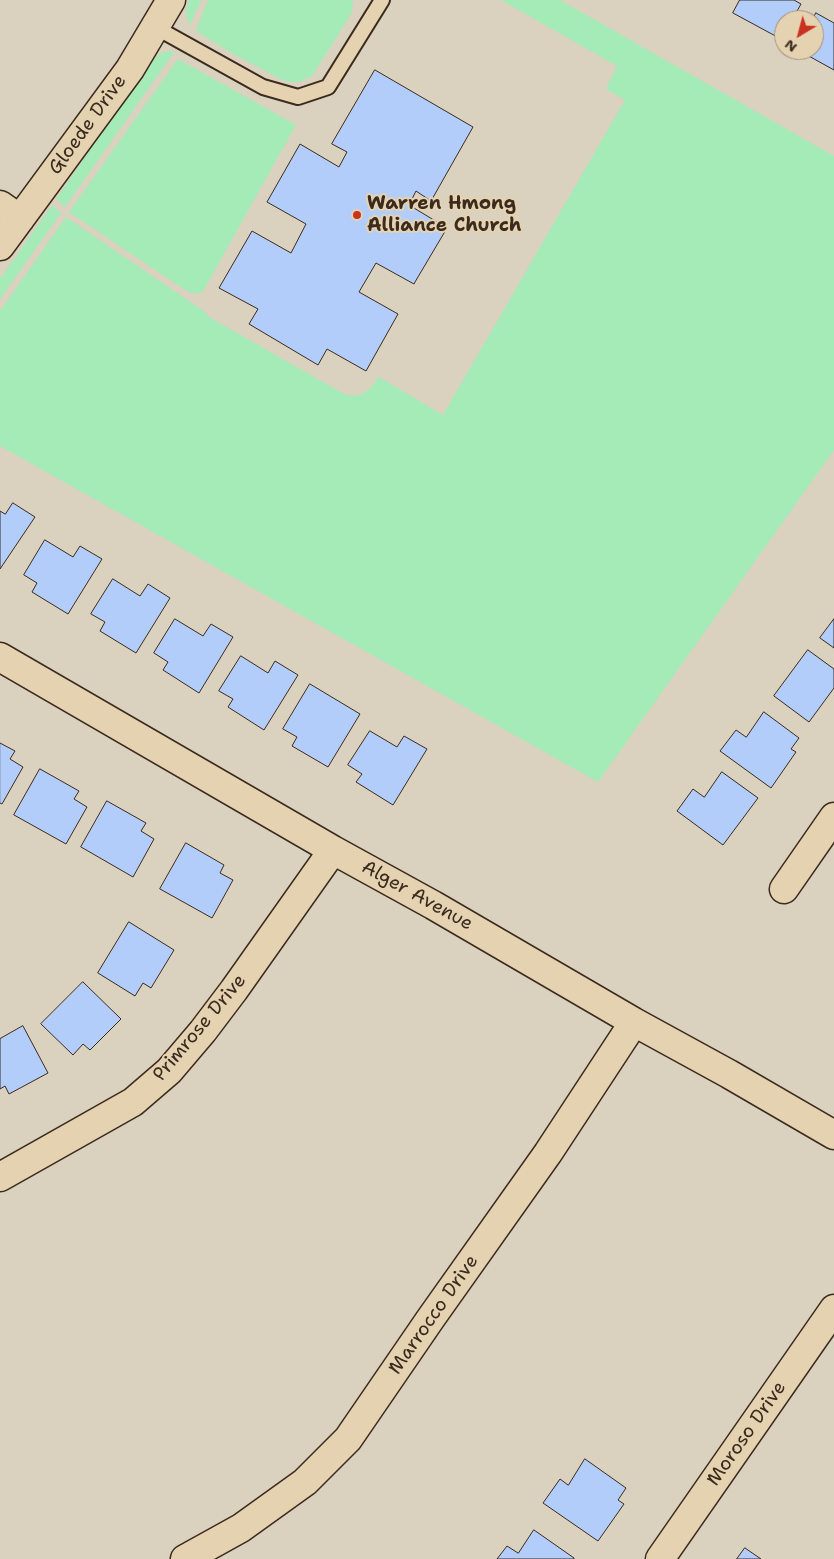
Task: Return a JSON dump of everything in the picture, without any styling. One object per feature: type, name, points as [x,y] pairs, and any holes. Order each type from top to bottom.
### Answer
[{"type":"street","name":"Gloede Drive","points":[[0,246],[10,212],[130,69],[171,0]]},
{"type":"street","name":"Alger Avenue","points":[[0,657],[834,1135]]},
{"type":"street","points":[[784,889],[834,817]]},
{"type":"street","name":"Primrose Drive","points":[[0,1177],[134,1102],[170,1071],[234,990],[334,850]]},
{"type":"street","name":"Marrocco Drive","points":[[185,1559],[242,1528],[305,1482],[348,1439],[548,1153],[634,1022]]},
{"type":"street","name":"Moroso Drive","points":[[660,1559],[834,1309]]},
{"type":"lane","points":[[155,27],[263,87],[298,98],[328,87],[382,0]]},
{"type":"green space","points":[[189,0],[201,0],[190,25],[186,12]]},
{"type":"green space","points":[[208,0],[353,0],[352,11],[348,19],[312,76],[299,82],[289,82],[230,52],[196,31]]},
{"type":"green space","points":[[501,0],[560,0],[834,156],[834,450],[598,782],[0,446],[0,311],[66,217],[205,312],[209,317],[344,394],[360,395],[368,390],[379,377],[443,415],[625,100],[606,89],[617,66]]},
{"type":"green space","points":[[175,51],[65,207],[56,199],[154,58],[163,52]]},
{"type":"green space","points":[[178,59],[296,125],[202,293],[191,293],[185,290],[69,212]]},
{"type":"green space","points":[[52,205],[61,213],[0,299],[0,279]]},
{"type":"building","points":[[740,0],[794,0],[801,4],[798,10],[774,10],[774,35],[733,13]]},
{"type":"building","points":[[824,17],[834,23],[834,70],[816,60],[824,60]]},
{"type":"building","name":"Warren Hmong Alliance Church","points":[[375,70],[473,127],[431,201],[416,191],[409,205],[447,228],[414,284],[376,263],[359,292],[398,314],[366,371],[327,349],[318,365],[249,324],[258,309],[219,288],[252,231],[291,253],[306,224],[267,202],[300,144],[339,167],[347,152],[332,144]]},
{"type":"building","points":[[13,503],[35,517],[0,569],[0,511],[5,514]]},
{"type":"building","points":[[45,540],[73,557],[80,546],[102,559],[68,614],[32,592],[37,583],[24,575]]},
{"type":"building","points":[[113,579],[140,596],[148,584],[170,598],[136,653],[100,631],[105,622],[91,614]]},
{"type":"building","points":[[175,619],[203,636],[211,624],[233,637],[199,693],[163,670],[168,662],[154,653]]},
{"type":"building","points":[[834,619],[834,648],[820,638]]},
{"type":"building","points":[[808,650],[834,669],[834,688],[809,722],[774,696]]},
{"type":"building","points":[[241,656],[268,673],[275,661],[298,675],[264,730],[228,707],[233,699],[219,691]]},
{"type":"building","points":[[310,684],[360,714],[328,767],[292,746],[297,737],[283,729]]},
{"type":"building","points":[[764,712],[799,738],[791,749],[796,752],[771,788],[720,751],[736,730],[746,737]]},
{"type":"building","points":[[370,731],[397,747],[404,736],[427,749],[393,805],[356,782],[362,774],[348,765]]},
{"type":"building","points":[[0,743],[15,751],[10,759],[23,767],[2,804],[0,803]]},
{"type":"building","points":[[40,769],[79,791],[74,799],[87,807],[66,844],[14,815]]},
{"type":"building","points":[[722,772],[758,798],[723,845],[677,811],[693,789],[704,797]]},
{"type":"building","points":[[107,801],[146,823],[141,831],[154,839],[133,877],[81,847]]},
{"type":"building","points":[[186,843],[224,865],[220,873],[233,880],[212,918],[160,889]]},
{"type":"building","points":[[129,922],[174,950],[151,988],[143,983],[135,996],[98,973]]},
{"type":"building","points":[[83,982],[121,1019],[90,1050],[83,1044],[73,1055],[41,1024]]},
{"type":"building","points":[[23,1026],[48,1073],[9,1094],[5,1086],[0,1089],[0,1039]]},
{"type":"building","points":[[585,1459],[626,1488],[618,1500],[624,1504],[598,1541],[543,1503],[560,1479],[568,1485]]},
{"type":"building","points":[[534,1530],[574,1559],[497,1559],[507,1546],[518,1553]]},
{"type":"building","points":[[745,1548],[761,1559],[737,1559]]},
{"type":"place","name":"Warren Hmong Alliance Church","points":[[357,215]]}]
